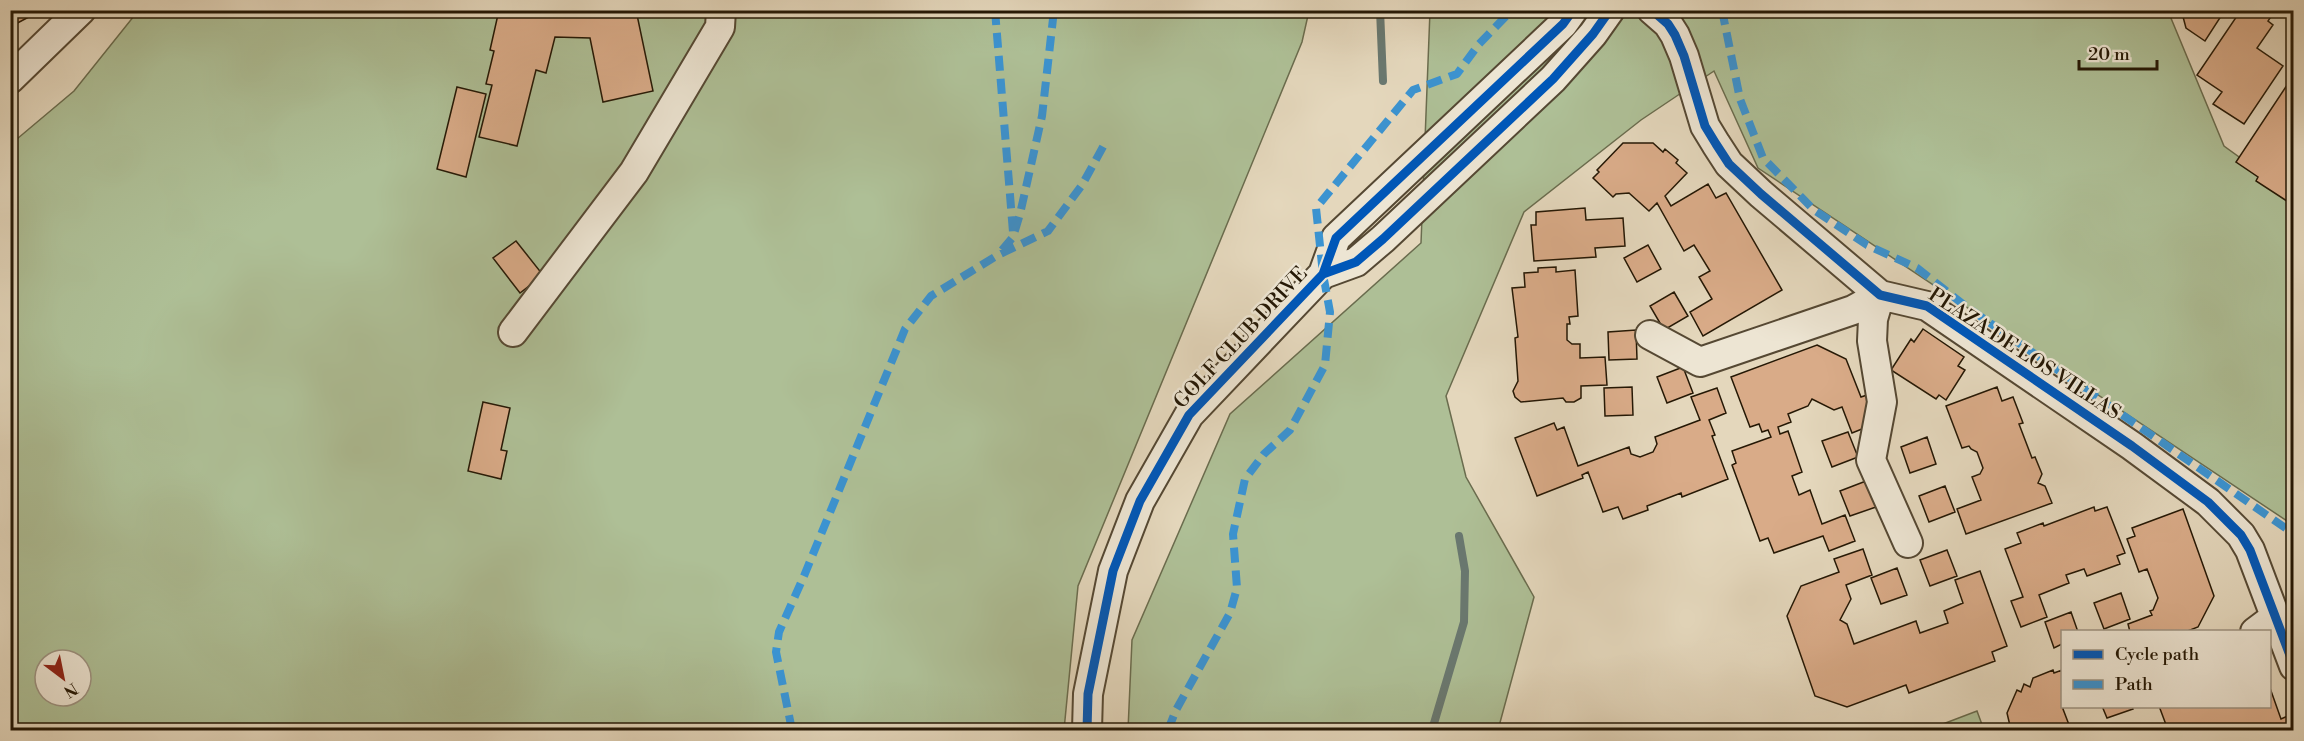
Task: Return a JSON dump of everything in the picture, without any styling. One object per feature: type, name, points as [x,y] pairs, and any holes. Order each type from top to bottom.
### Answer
[{"type":"street","points":[[10,80],[81,10]]},
{"type":"street","points":[[513,332],[634,172],[720,27],[721,10]]},
{"type":"street","name":"GOLF CLUB DRIVE","points":[[1087,730],[1088,694],[1113,571],[1140,501],[1189,415],[1323,274],[1336,238],[1554,32],[1573,10]]},
{"type":"street","name":"GOLF CLUB DRIVE","points":[[1323,274],[1356,262],[1383,239],[1553,80],[1593,34],[1610,10]]},
{"type":"street","name":"PLAZA DE LOS VILLAS","points":[[1652,10],[1668,24],[1675,35],[1706,126],[1729,164],[1795,225],[1880,295],[1927,306],[2133,446],[2208,502],[2241,535],[2250,550],[2265,624]]},
{"type":"street","points":[[1650,335],[1700,362],[1848,312],[1880,295]]},
{"type":"street","points":[[1880,295],[1873,319],[1872,341],[1882,402],[1871,460],[1908,543]]},
{"type":"street","name":"PLAZA DE LOS VILLAS","points":[[2271,633],[2294,666]]},
{"type":"green space","points":[[138,11],[1309,11],[1302,42],[1078,586],[1064,730],[11,730],[11,144],[74,91]]},
{"type":"green space","points":[[1430,11],[2168,11],[2224,146],[2293,196],[2293,525],[1758,168],[1714,71],[1641,120],[1524,212],[1446,396],[1466,477],[1534,597],[1498,730],[1128,730],[1132,640],[1230,414],[1421,243]]},
{"type":"green space","points":[[1977,711],[1984,730],[1936,730],[1935,727]]},
{"type":"building","points":[[10,10],[42,10],[10,27]]},
{"type":"building","points":[[499,10],[636,10],[653,91],[603,102],[590,38],[555,37],[546,73],[536,70],[517,146],[479,137],[492,85],[486,84],[494,51],[490,50]]},
{"type":"building","points":[[2178,10],[2225,10],[2205,41],[2186,28],[2182,13]]},
{"type":"building","points":[[2241,10],[2274,12],[2268,21],[2273,25],[2257,48],[2283,66],[2244,124],[2213,104],[2222,92],[2197,75]]},
{"type":"building","points":[[2293,76],[2293,205],[2256,181],[2258,177],[2236,162]]},
{"type":"building","points":[[457,87],[486,94],[466,177],[437,169]]},
{"type":"building","points":[[1623,143],[1653,143],[1663,152],[1665,149],[1678,160],[1676,163],[1687,173],[1665,196],[1671,206],[1708,184],[1716,198],[1726,193],[1782,290],[1703,336],[1690,312],[1712,299],[1699,277],[1710,271],[1694,245],[1684,251],[1657,203],[1649,211],[1629,193],[1616,194],[1613,197],[1593,178],[1599,172],[1597,170]]},
{"type":"building","points":[[1585,208],[1586,220],[1623,218],[1625,246],[1595,248],[1596,257],[1534,261],[1531,225],[1536,225],[1536,212]]},
{"type":"building","points":[[516,241],[543,275],[520,293],[493,258]]},
{"type":"building","points":[[1648,245],[1661,269],[1637,282],[1624,258]]},
{"type":"building","points":[[1556,267],[1556,272],[1575,270],[1578,316],[1569,317],[1567,340],[1572,344],[1580,344],[1580,358],[1605,357],[1607,385],[1581,386],[1581,398],[1574,402],[1566,402],[1563,398],[1521,402],[1515,397],[1513,391],[1518,381],[1515,338],[1518,337],[1512,288],[1525,287],[1524,273],[1538,272],[1538,268]]},
{"type":"building","points":[[1674,292],[1688,316],[1664,330],[1650,306]]},
{"type":"building","points":[[1923,329],[1964,357],[1958,366],[1965,370],[1946,400],[1939,395],[1936,399],[1891,370],[1911,339],[1914,342]]},
{"type":"building","points":[[1636,330],[1637,359],[1609,360],[1608,332]]},
{"type":"building","points":[[1817,345],[1846,359],[1861,397],[1867,395],[1877,423],[1852,433],[1842,407],[1834,410],[1812,399],[1808,406],[1788,414],[1791,422],[1778,427],[1780,434],[1788,431],[1802,472],[1792,476],[1799,495],[1810,490],[1822,524],[1845,515],[1855,541],[1829,551],[1823,536],[1774,553],[1768,538],[1760,541],[1732,465],[1736,463],[1732,451],[1771,437],[1768,430],[1762,432],[1759,424],[1750,427],[1731,377]]},
{"type":"building","points":[[1683,367],[1693,393],[1667,403],[1657,377]]},
{"type":"building","points":[[1632,387],[1633,415],[1605,416],[1604,388]]},
{"type":"building","points":[[1997,387],[2002,401],[2013,397],[2023,423],[2019,424],[2032,458],[2035,457],[2042,474],[2038,483],[2045,486],[2052,503],[1966,534],[1957,509],[1981,500],[1972,477],[1980,474],[1983,468],[1977,452],[1969,446],[1962,448],[1946,406]]},
{"type":"building","points":[[1717,388],[1726,413],[1709,420],[1715,435],[1712,436],[1728,479],[1682,497],[1681,493],[1647,506],[1648,510],[1623,519],[1618,507],[1603,512],[1588,472],[1582,475],[1583,478],[1537,496],[1515,438],[1554,423],[1557,430],[1564,427],[1578,466],[1629,447],[1631,454],[1640,457],[1653,452],[1657,444],[1655,437],[1700,420],[1691,397]]},
{"type":"building","points":[[483,402],[510,408],[501,450],[507,451],[501,479],[468,471]]},
{"type":"building","points":[[1848,432],[1858,457],[1832,467],[1822,441]]},
{"type":"building","points":[[1927,437],[1936,464],[1910,473],[1901,447]]},
{"type":"building","points":[[1866,481],[1876,507],[1850,516],[1840,491]]},
{"type":"building","points":[[1945,486],[1955,512],[1929,522],[1919,496]]},
{"type":"building","points":[[2094,507],[2095,511],[2107,507],[2125,553],[2117,556],[2120,564],[2087,576],[2084,569],[2066,575],[2069,583],[2039,595],[2047,617],[2021,627],[2011,601],[2023,597],[2005,549],[2021,543],[2017,533],[2043,523],[2044,526]]},
{"type":"building","points":[[2183,509],[2214,596],[2198,627],[2190,630],[2130,630],[2128,624],[2152,615],[2150,611],[2153,610],[2158,598],[2147,569],[2139,572],[2127,539],[2135,536],[2132,528]]},
{"type":"building","points":[[1863,549],[1872,575],[1846,585],[1851,599],[1840,620],[1847,624],[1854,644],[1916,621],[1920,633],[1948,623],[1944,611],[1963,603],[1955,580],[1980,571],[2007,646],[1992,652],[1995,661],[1909,693],[1906,685],[1847,707],[1815,696],[1787,616],[1801,586],[1839,572],[1834,559]]},
{"type":"building","points":[[1947,550],[1957,576],[1930,586],[1920,560]]},
{"type":"building","points":[[1897,568],[1907,595],[1881,604],[1871,578]]},
{"type":"building","points":[[2121,593],[2130,619],[2104,629],[2094,603]]},
{"type":"building","points":[[2071,612],[2077,630],[2061,630],[2061,644],[2054,648],[2045,622]]},
{"type":"building","points":[[2053,670],[2054,673],[2061,670],[2061,708],[2071,730],[2011,730],[2007,713],[2017,690],[2021,692],[2024,684],[2030,687],[2033,678]]},
{"type":"building","points":[[2271,691],[2281,719],[2290,715],[2294,730],[2265,730],[2264,727],[2256,730],[2168,730],[2160,708],[2271,708]]},
{"type":"building","points":[[2103,708],[2133,708],[2133,709],[2107,718]]},
{"type":"waterway","points":[[1380,10],[1383,81]]},
{"type":"waterway","points":[[1432,730],[1464,622],[1465,571],[1459,536]]},
{"type":"marked path","points":[[995,10],[1013,232]]},
{"type":"marked path","points":[[1002,250],[1013,237],[1020,214],[1042,116],[1054,10]]},
{"type":"marked path","points":[[1168,730],[1176,710],[1230,613],[1237,588],[1233,534],[1245,479],[1264,454],[1290,430],[1325,365],[1330,312],[1323,274],[1316,208],[1413,90],[1457,74],[1479,44],[1507,15],[1509,10]]},
{"type":"marked path","points":[[1722,10],[1740,99],[1763,158],[1814,210],[1867,245],[1917,268],[1964,305],[2294,534]]},
{"type":"marked path","points":[[792,730],[776,652],[779,632],[905,329],[931,296],[998,255],[1048,231],[1082,185],[1104,145]]},
{"type":"cycle path","points":[[1087,730],[1088,694],[1113,571],[1140,501],[1189,415],[1323,274],[1336,238],[1563,24],[1573,10]]},
{"type":"cycle path","points":[[1323,274],[1356,262],[1383,239],[1553,79],[1593,34],[1610,10]]},
{"type":"cycle path","points":[[1652,10],[1668,24],[1675,35],[1684,56],[1705,126],[1729,164],[1761,194],[1880,295],[1927,306],[2132,446],[2208,502],[2241,535],[2250,550],[2294,666]]}]
